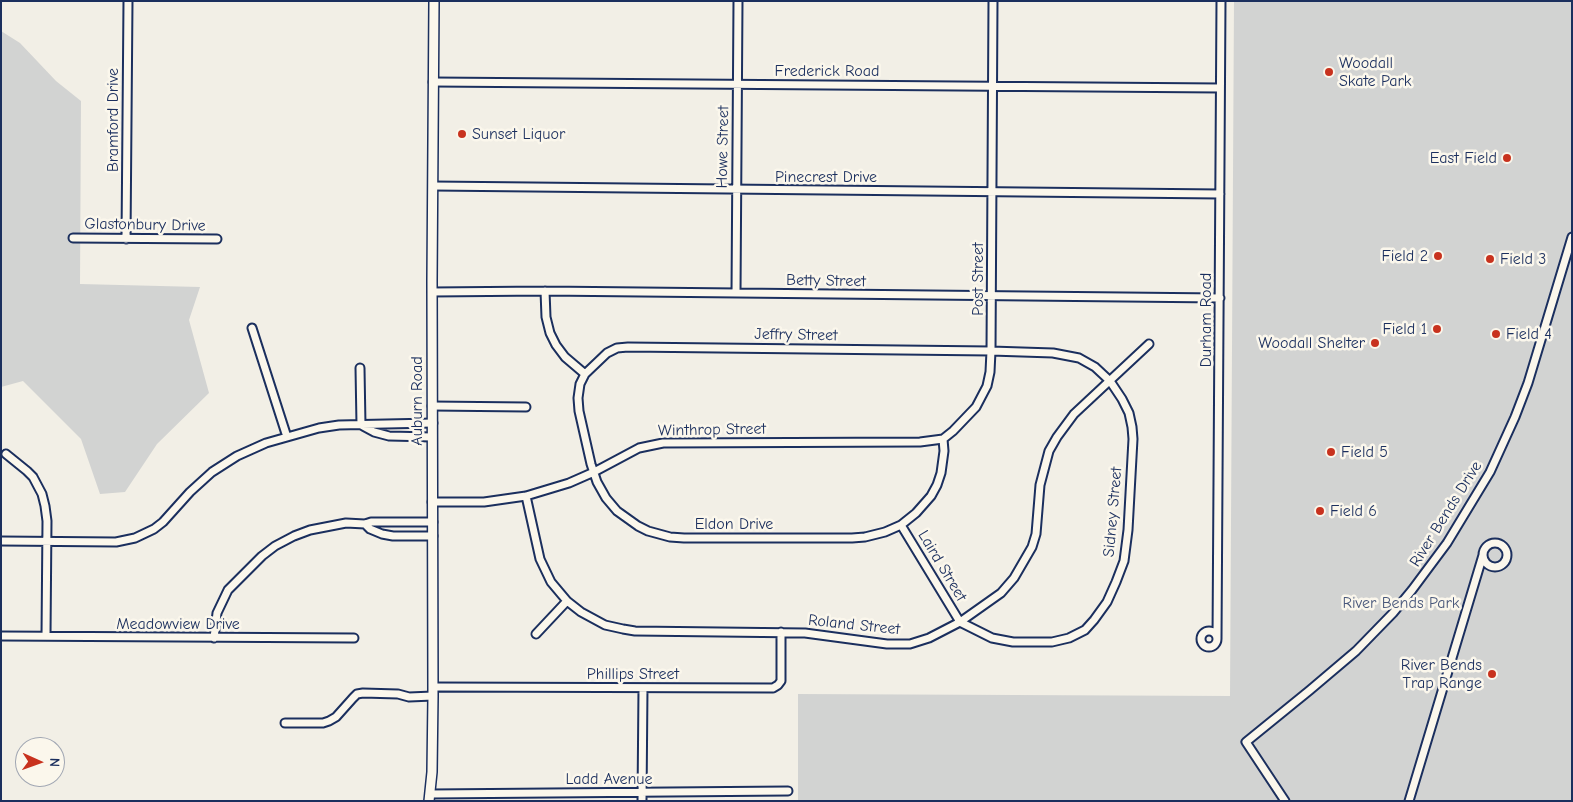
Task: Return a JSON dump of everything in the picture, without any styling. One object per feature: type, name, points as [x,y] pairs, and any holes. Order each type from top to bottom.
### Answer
[{"type":"main road","name":"Auburn Road","points":[[430,797],[433,692],[432,292],[434,1]]},
{"type":"street","name":"Bramford Drive","points":[[126,239],[128,1]]},
{"type":"street","name":"Howe Street","points":[[736,294],[738,1]]},
{"type":"street","name":"Post Street","points":[[943,439],[954,431],[976,407],[984,395],[990,372],[994,1]]},
{"type":"street","name":"Durham Road","points":[[1217,639],[1221,1]]},
{"type":"street","name":"Frederick Road","points":[[433,82],[1220,88]]},
{"type":"street","name":"Pinecrest Drive","points":[[433,186],[1220,194]]},
{"type":"street","name":"River Bends Drive","points":[[1284,801],[1246,742],[1356,651],[1398,607],[1428,571],[1447,543],[1490,472],[1515,417],[1528,383],[1572,237]]},
{"type":"street","name":"Glastonbury Drive","points":[[73,238],[217,239]]},
{"type":"street","name":"Betty Street","points":[[432,292],[544,291],[1220,298]]},
{"type":"street","points":[[544,291],[546,317],[550,333],[565,357],[585,374],[580,384],[579,406],[594,472]]},
{"type":"street","points":[[252,328],[287,437]]},
{"type":"street","name":"Roland Street","points":[[526,496],[540,559],[552,582],[566,601],[595,620],[623,629],[805,633],[887,644],[910,644],[929,638],[960,622],[1002,593],[1023,564],[1032,547],[1036,534],[1040,485],[1049,451],[1064,425],[1149,344]]},
{"type":"street","name":"Jeffry Street","points":[[585,374],[607,352],[617,348],[628,347],[991,351],[1054,353],[1071,356],[1085,360],[1110,381]]},
{"type":"street","points":[[360,368],[361,425]]},
{"type":"street","name":"Sidney Street","points":[[960,622],[983,634],[1002,640],[1025,643],[1052,642],[1069,638],[1084,630],[1107,602],[1116,582],[1125,552],[1133,439],[1128,413],[1122,399],[1110,381]]},
{"type":"street","points":[[432,406],[526,407]]},
{"type":"street","points":[[1,541],[116,542],[135,538],[163,522],[190,492],[212,472],[250,450],[319,428],[339,425],[432,424]]},
{"type":"street","points":[[361,425],[374,432],[389,436],[432,437]]},
{"type":"street","points":[[901,525],[924,505],[937,485],[944,451],[943,439]]},
{"type":"street","name":"Winthrop Street","points":[[432,502],[484,502],[526,496],[569,483],[631,452],[650,445],[663,443],[920,442],[943,439]]},
{"type":"street","points":[[6,454],[27,471],[38,484],[42,494],[47,521],[46,636]]},
{"type":"street","name":"Eldon Drive","points":[[594,472],[602,491],[617,511],[643,528],[670,537],[852,538],[875,535],[901,525]]},
{"type":"street","points":[[214,638],[217,613],[228,590],[248,568],[268,551],[294,536],[310,530],[339,524],[433,522]]},
{"type":"street","points":[[364,524],[382,534],[393,536],[433,536]]},
{"type":"street","name":"Laird Street","points":[[901,525],[960,622]]},
{"type":"street","points":[[1409,801],[1485,547],[1491,543],[1500,543],[1506,548],[1507,557],[1503,564],[1496,567],[1480,565]]},
{"type":"street","points":[[1483,554],[1483,559],[1488,565]]},
{"type":"street","points":[[536,634],[566,601]]},
{"type":"street","points":[[1206,632],[1213,632],[1217,639],[1214,646],[1206,647],[1201,641],[1202,635],[1206,632],[1217,625]]},
{"type":"street","name":"Phillips Street","points":[[286,722],[322,723],[329,721],[336,717],[357,694],[363,693],[398,694],[409,697],[433,692],[643,688],[773,688],[780,681],[781,632]]},
{"type":"street","name":"Meadowview Drive","points":[[1,636],[354,638]]},
{"type":"street","points":[[642,797],[643,688]]},
{"type":"street","name":"Ladd Avenue","points":[[430,797],[642,797],[788,791]]},
{"type":"green space","name":"River Bends Park","points":[[1234,1],[1572,1],[1572,801],[798,801],[798,694],[1230,696]]},
{"type":"green space","points":[[1,31],[20,43],[56,81],[81,101],[80,284],[200,287],[189,320],[209,393],[157,444],[125,492],[100,494],[81,439],[23,381],[1,387]]},
{"type":"place","name":"Woodall Skate Park","points":[[1329,72]]},
{"type":"place","name":"Sunset Liquor","points":[[462,134]]},
{"type":"place","name":"East Field","points":[[1507,158]]},
{"type":"place","name":"Field 2","points":[[1438,256]]},
{"type":"place","name":"Field 3","points":[[1490,259]]},
{"type":"place","name":"Field 1","points":[[1437,329]]},
{"type":"place","name":"Field 4","points":[[1496,334]]},
{"type":"place","name":"Woodall Shelter","points":[[1375,343]]},
{"type":"place","name":"Field 5","points":[[1331,452]]},
{"type":"place","name":"Field 6","points":[[1320,511]]},
{"type":"place","name":"River Bends Trap Range","points":[[1492,674]]}]
